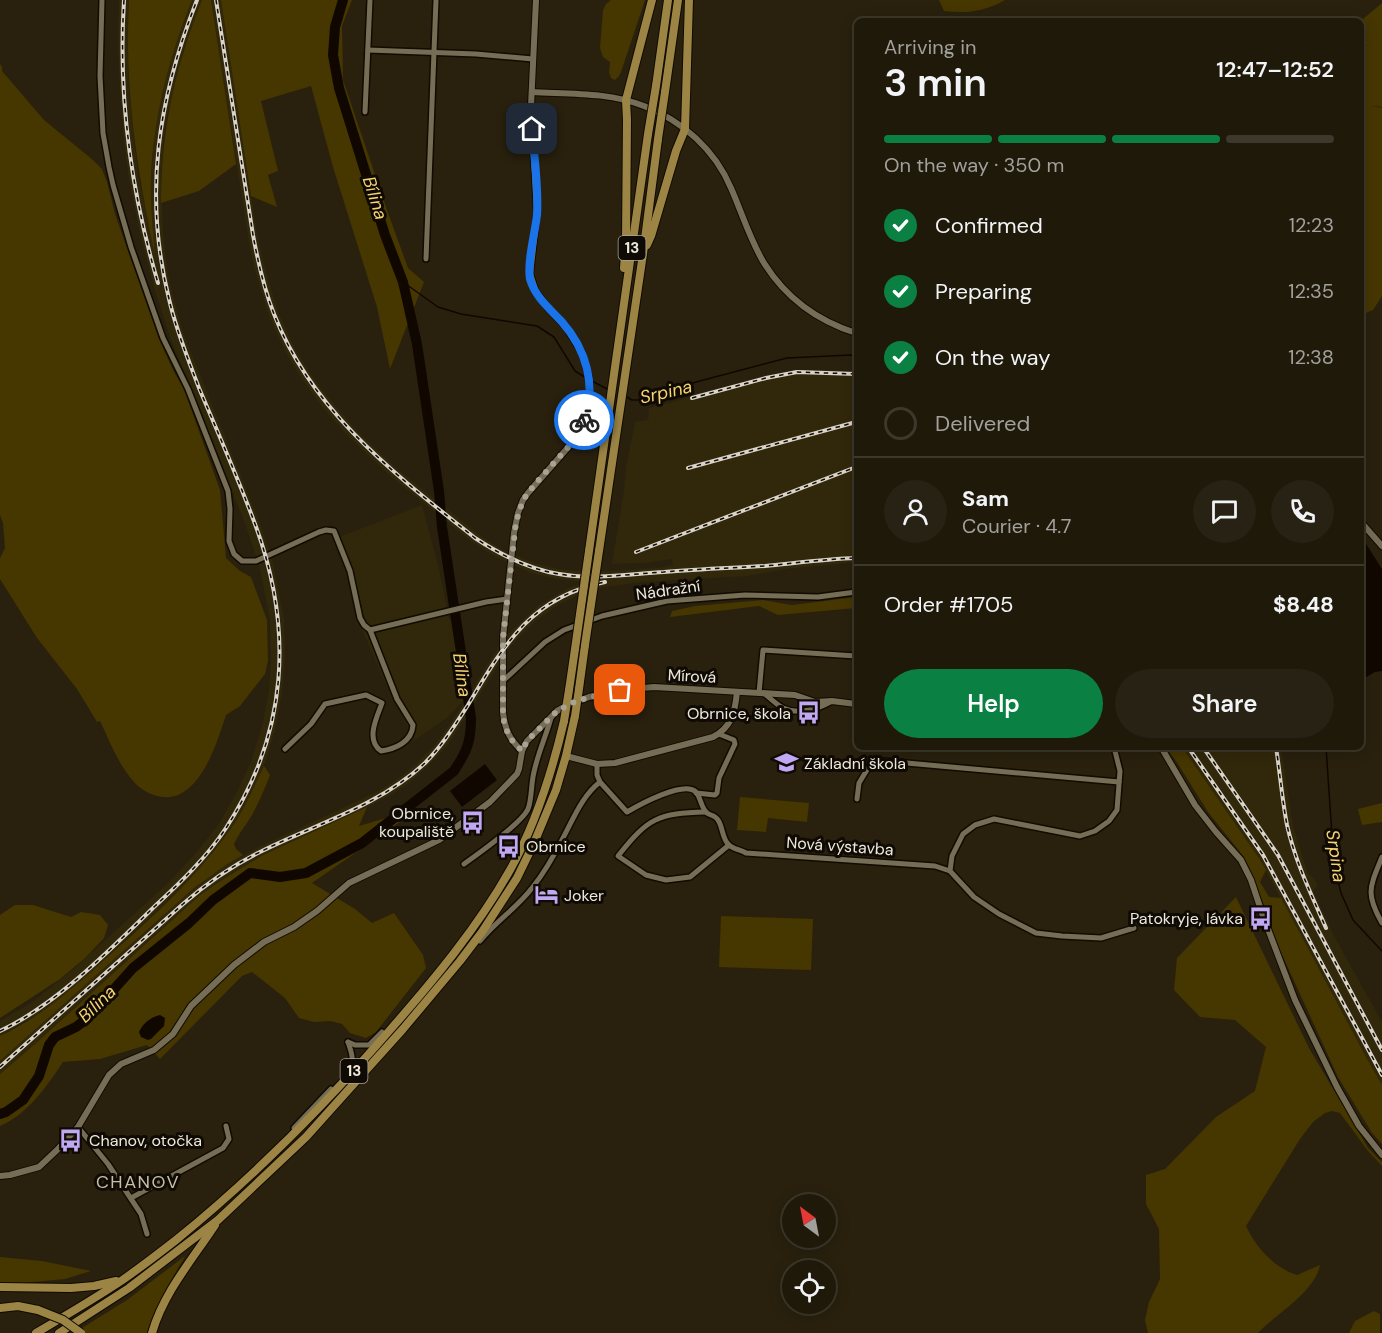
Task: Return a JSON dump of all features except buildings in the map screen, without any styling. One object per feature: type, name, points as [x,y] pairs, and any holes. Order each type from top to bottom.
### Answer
[{"type":"highway","points":[[623,310],[622,288],[626,240],[626,100],[652,0]]},
{"type":"highway","name":"13","points":[[36,1333],[123,1280],[195,1224],[283,1145],[335,1092],[424,989],[473,926],[510,871],[546,788],[564,721],[668,0]]},
{"type":"highway","name":"13","points":[[59,1333],[129,1288],[218,1220],[284,1158],[342,1099],[460,961],[518,878],[550,805],[566,756],[575,716],[678,0]]},
{"type":"highway","points":[[643,254],[651,236],[676,151],[685,129],[689,0]]},
{"type":"highway","points":[[152,1333],[160,1311],[182,1271],[218,1220]]},
{"type":"highway","points":[[0,1287],[82,1287],[123,1280]]},
{"type":"highway","points":[[0,1308],[18,1306],[38,1310],[63,1320],[81,1333]]},
{"type":"street","points":[[102,0],[99,76],[103,133],[109,167],[132,247],[163,338],[188,389],[228,491],[230,509],[228,533],[231,549],[242,561],[256,561],[319,532],[334,531],[350,571],[360,618],[364,626],[370,630],[397,699],[412,725],[413,730],[410,736],[399,745],[381,751],[373,741],[375,724],[382,703]]},
{"type":"street","points":[[365,112],[370,0]]},
{"type":"street","points":[[426,259],[436,0]]},
{"type":"street","points":[[522,751],[509,737],[504,722],[503,638],[516,522],[523,500],[571,444],[583,424],[590,399],[588,369],[582,353],[561,321],[541,300],[531,279],[530,265],[537,214],[532,110],[536,0]]},
{"type":"street","points":[[368,50],[476,54],[533,59]]},
{"type":"street","points":[[532,92],[595,95],[626,100],[658,112],[685,129],[708,150],[726,176],[757,250],[773,276],[805,309],[854,332]]},
{"type":"street","points":[[1364,525],[1382,546]]},
{"type":"street","name":"Nádražní","points":[[504,680],[545,642],[564,630],[602,616],[667,601],[745,595],[818,597],[854,592]]},
{"type":"street","points":[[370,630],[507,599]]},
{"type":"street","points":[[761,693],[763,650],[854,656]]},
{"type":"street","name":"Mírová","points":[[551,718],[557,711],[589,697],[620,690],[654,687],[795,695],[823,704]]},
{"type":"street","points":[[566,756],[597,764],[615,763],[702,741],[719,734],[729,724],[733,716],[737,692]]},
{"type":"street","name":"Mírová","points":[[761,693],[787,710],[810,710],[832,701],[854,704]]},
{"type":"street","points":[[285,749],[311,724],[325,704],[366,695],[382,703],[397,699]]},
{"type":"street","points":[[0,1176],[39,1167],[78,1127],[109,1075],[121,1064],[154,1050],[173,1034],[191,1006],[234,965],[264,942],[294,927],[317,911],[349,883],[439,840],[490,802],[517,774],[522,751],[527,741],[551,718]]},
{"type":"street","points":[[464,864],[504,833],[528,809],[534,770],[551,718]]},
{"type":"street","points":[[597,764],[597,775],[600,782],[627,812],[641,803],[684,789],[715,795],[719,778],[735,744],[734,740],[719,734]]},
{"type":"street","points":[[1115,750],[1120,771],[1117,810],[1109,821],[1095,831],[1080,836],[994,819],[975,825],[963,834],[952,856],[950,871],[974,897],[999,914],[1036,933],[1101,938],[1134,928]]},
{"type":"street","points":[[1163,750],[1196,805],[1241,860],[1251,880],[1300,1010],[1337,1088],[1359,1126],[1382,1155]]},
{"type":"street","points":[[857,799],[859,783],[873,760],[1119,782]]},
{"type":"street","points":[[460,961],[489,929],[521,902],[534,886],[584,800],[600,782]]},
{"type":"street","points":[[696,793],[706,812]]},
{"type":"street","points":[[706,812],[715,816],[720,822],[729,845],[690,877],[666,880],[646,875],[618,856],[632,839],[652,821],[681,813],[706,812]]},
{"type":"street","name":"Nová výstavba","points":[[729,845],[746,853],[935,866],[950,871]]},
{"type":"street","points":[[1382,858],[1370,888],[1374,910],[1382,923]]},
{"type":"street","points":[[283,1145],[291,1131],[350,1070],[353,1061],[348,1042],[355,1046],[369,1045],[424,989]]},
{"type":"street","points":[[131,1198],[222,1148],[229,1139],[226,1126]]},
{"type":"street","points":[[78,1127],[108,1164],[131,1198],[141,1214],[147,1234]]},
{"type":"shaded area","points":[[119,0],[129,0],[129,90],[134,140],[139,178],[154,249],[151,177],[158,111],[173,49],[192,0],[202,0],[183,52],[164,136],[161,177],[167,269],[184,335],[259,521],[273,564],[284,618],[285,656],[282,693],[275,730],[264,766],[249,800],[229,832],[205,863],[80,983],[38,1014],[0,1036],[0,1021],[31,1003],[70,972],[169,882],[218,825],[251,761],[262,727],[269,691],[270,620],[260,569],[246,526],[171,340],[140,233],[124,142],[118,42]]},
{"type":"shaded area","points":[[129,0],[192,0],[176,43],[155,131],[151,186],[155,255],[133,129],[128,65]]},
{"type":"shaded area","points":[[202,0],[211,0],[236,164],[199,191],[161,203],[164,150],[171,99],[184,50]]},
{"type":"shaded area","points":[[211,0],[221,0],[257,234],[278,312],[295,349],[318,385],[356,430],[395,467],[478,534],[502,550],[534,563],[558,569],[592,572],[673,565],[672,559],[612,564],[635,422],[648,420],[649,408],[796,370],[854,374],[854,562],[786,569],[748,576],[642,582],[604,587],[584,592],[558,605],[534,622],[515,641],[446,747],[410,782],[367,807],[263,855],[200,895],[0,1074],[0,1061],[179,900],[210,876],[259,847],[366,797],[404,774],[438,741],[508,634],[538,606],[566,589],[585,582],[556,579],[531,573],[498,558],[472,542],[388,474],[349,437],[323,408],[286,353],[269,316],[254,267]]},
{"type":"shaded area","points":[[221,0],[352,0],[342,26],[343,80],[408,268],[424,282],[390,369],[377,307],[333,167],[311,86],[261,101],[278,171],[268,175],[277,207],[251,196]]},
{"type":"shaded area","points":[[611,0],[645,0],[621,72],[615,80],[611,78],[609,72],[610,62],[603,57],[600,48],[603,10]]},
{"type":"shaded area","points":[[939,0],[1005,0],[976,11],[960,12],[944,11]]},
{"type":"shaded area","points":[[1382,3],[1382,107],[1371,106],[1382,108],[1382,296],[1373,310],[1364,314],[1364,46],[1370,45],[1364,45],[1364,18]]},
{"type":"shaded area","points":[[0,64],[2,71],[44,120],[102,169],[115,214],[159,339],[184,389],[220,490],[226,558],[240,571],[251,577],[267,620],[268,661],[265,674],[240,706],[226,715],[204,770],[184,792],[171,797],[157,796],[141,789],[128,775],[100,721],[97,722],[77,689],[37,638],[0,579],[0,558],[5,548],[0,515]]},
{"type":"shaded area","points":[[422,505],[440,573],[449,619],[455,619],[465,699],[448,717],[415,740],[384,680],[358,620],[347,571],[334,539]]},
{"type":"shaded area","points":[[1364,541],[1382,569],[1382,671],[1364,678]]},
{"type":"shaded area","points":[[854,597],[854,608],[778,615],[759,606],[670,617],[672,611],[695,606],[763,600],[792,605]]},
{"type":"shaded area","points":[[1168,750],[1184,750],[1259,858],[1266,870],[1260,882],[1269,897],[1281,898],[1382,1085],[1382,1144],[1372,1133],[1338,1077],[1279,948],[1244,857],[1208,812]]},
{"type":"shaded area","points":[[1184,750],[1281,750],[1293,826],[1308,874],[1318,885],[1313,891],[1333,934],[1382,1022],[1382,1085],[1365,1055],[1259,858]]},
{"type":"shaded area","points":[[485,764],[497,780],[462,807],[450,791]]},
{"type":"shaded area","points":[[264,766],[270,775],[255,810],[234,844],[243,855],[194,888],[0,1061],[0,1036],[31,1019],[73,987],[188,881],[238,818]]},
{"type":"shaded area","points":[[740,797],[809,803],[807,822],[768,818],[766,832],[737,830]]},
{"type":"shaded area","points":[[1382,803],[1382,822],[1362,825],[1358,809]]},
{"type":"shaded area","points":[[367,807],[359,826],[420,808],[312,883],[355,909],[372,923],[394,913],[423,955],[426,968],[376,1032],[366,1038],[350,1033],[342,1024],[330,1021],[314,1022],[299,1018],[285,998],[252,972],[242,976],[160,1059],[147,1045],[100,1059],[63,1062],[28,1107],[0,1126],[0,1074],[200,895],[263,855]]},
{"type":"shaded area","points":[[1236,897],[1309,1048],[1368,1148],[1382,1162],[1382,1166],[1340,1113],[1332,1111],[1325,1113],[1313,1122],[1300,1139],[1246,1226],[1255,1242],[1267,1256],[1289,1272],[1297,1275],[1320,1265],[1311,1284],[1258,1333],[1148,1333],[1145,1320],[1149,1302],[1160,1279],[1159,1229],[1146,1204],[1146,1175],[1165,1169],[1216,1117],[1255,1091],[1266,1047],[1235,1020],[1200,1017],[1174,990],[1177,958]]},
{"type":"shaded area","points":[[15,905],[33,905],[71,917],[81,912],[100,915],[108,925],[104,938],[85,958],[60,979],[0,1018],[0,915]]},
{"type":"shaded area","points":[[721,916],[813,919],[811,970],[719,967]]},
{"type":"shaded area","points":[[160,1015],[165,1018],[164,1026],[151,1039],[141,1037],[139,1032],[143,1026],[150,1019]]},
{"type":"shaded area","points":[[185,1256],[159,1303],[147,1333],[74,1333],[127,1300]]},
{"type":"shaded area","points":[[0,1257],[42,1261],[91,1271],[65,1279],[0,1285]]},
{"type":"shaded area","points":[[1374,1311],[1380,1314],[1380,1333],[1349,1333],[1355,1321]]},
{"type":"waterway","name":"Bílina","points":[[0,1114],[23,1100],[39,1076],[49,1045],[55,1037],[76,1027],[89,1017],[133,968],[189,923],[213,900],[250,873],[280,877],[306,873],[362,843],[454,771],[467,746],[471,718],[417,344],[403,282],[385,235],[339,88],[333,55],[335,27],[343,0]]},
{"type":"waterway","name":"Srpina","points":[[403,282],[438,307],[461,314],[537,326],[554,337],[575,371],[588,379]]},
{"type":"waterway","name":"Srpina","points":[[625,396],[632,400],[646,400],[696,382],[787,358],[854,356]]},
{"type":"waterway","name":"Srpina","points":[[592,381],[609,390]]},
{"type":"waterway","name":"Srpina","points":[[1326,750],[1334,865],[1341,893],[1353,920],[1382,951]]},
{"type":"railway","points":[[124,0],[123,71],[129,143],[140,214],[158,283]]},
{"type":"railway","points":[[0,1031],[42,1007],[82,975],[202,859],[219,839],[247,792],[262,755],[273,718],[278,680],[279,641],[276,602],[267,563],[255,524],[179,333],[161,260],[156,184],[164,110],[184,37],[197,0]]},
{"type":"railway","points":[[216,0],[253,235],[270,305],[290,349],[310,381],[333,411],[387,465],[475,538],[505,556],[548,572],[572,576],[611,576],[854,558]]},
{"type":"railway","points":[[692,398],[797,372],[854,374]]},
{"type":"railway","points":[[688,468],[854,423]]},
{"type":"railway","points":[[636,552],[854,468]]},
{"type":"railway","points":[[0,1067],[183,904],[211,882],[251,856],[367,803],[407,778],[425,763],[443,742],[494,663],[522,627],[557,599],[579,589],[605,582]]},
{"type":"railway","points":[[1190,750],[1263,855],[1382,1075]]},
{"type":"railway","points":[[1205,750],[1278,855],[1382,1050]]},
{"type":"railway","points":[[1276,750],[1290,838],[1326,928]]},
{"type":"way so far","points":[[584,420],[571,444],[523,500],[518,513],[503,638],[503,713],[509,737],[522,751],[527,741],[557,711],[576,701],[620,690]]},
{"type":"place","name":"Obrnice, škola","points":[[809,713]]},
{"type":"place","name":"Základní škola","points":[[786,763]]},
{"type":"place","name":"Obrnice, koupaliště","points":[[472,822]]},
{"type":"place","name":"Obrnice","points":[[508,846]]},
{"type":"place","name":"Joker","points":[[546,895]]},
{"type":"place","name":"Patokryje, lávka","points":[[1261,918]]},
{"type":"place","name":"Chanov, otočka","points":[[71,1140]]},
{"type":"district","name":"CHANOV","points":[[138,1182]]},
{"type":"route","points":[[532,129],[537,214],[530,274],[532,285],[541,300],[570,333],[585,360],[589,377],[590,399],[584,420]]}]
